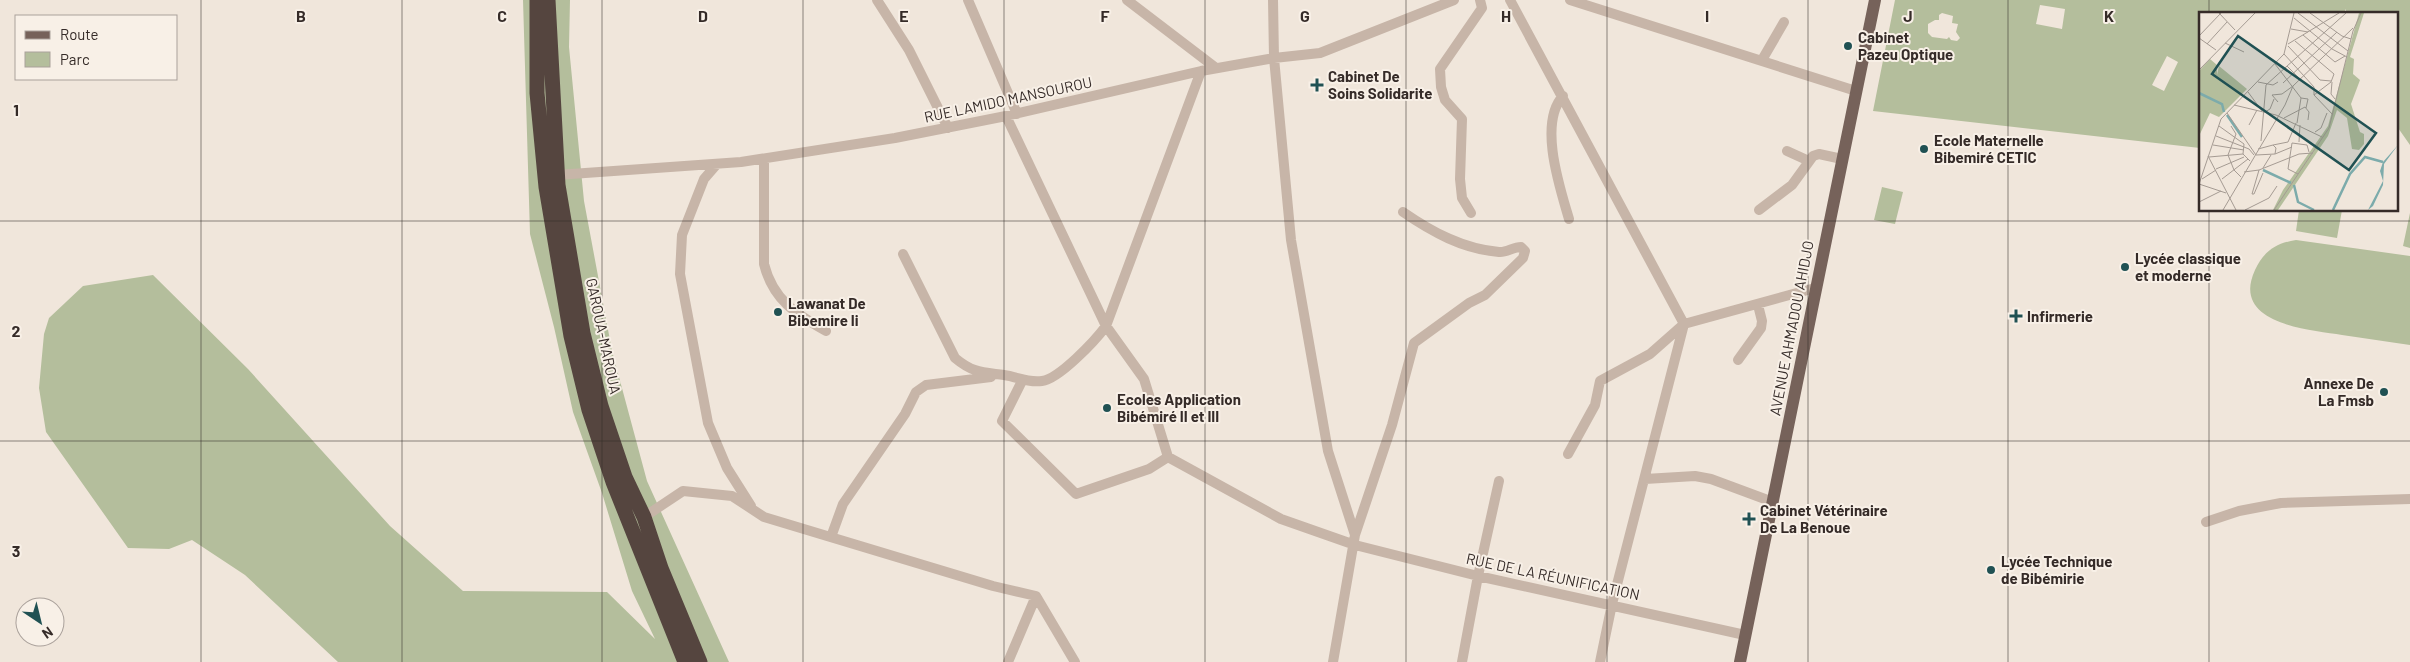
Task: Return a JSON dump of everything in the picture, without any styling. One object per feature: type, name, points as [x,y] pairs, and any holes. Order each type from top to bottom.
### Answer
[{"type":"highway","name":"GAROUA-MAROUA","points":[[537,0],[537,93],[546,187],[571,336],[589,410],[613,482],[686,662]]},
{"type":"highway","name":"GAROUA-MAROUA","points":[[548,0],[557,175],[583,333],[601,406],[625,477],[644,517],[660,568],[700,662]]},
{"type":"main road","name":"AVENUE AHMADOU AHIDJO","points":[[1740,662],[1875,0]]},
{"type":"street","points":[[877,0],[909,50],[948,128]]},
{"type":"street","points":[[968,0],[1017,114]]},
{"type":"street","points":[[1127,0],[1216,68]]},
{"type":"street","points":[[1273,0],[1274,58],[1291,240],[1328,451],[1355,534],[1355,545],[1334,662]]},
{"type":"street","name":"RUE LAMIDO MANSOUROU","points":[[557,175],[764,159],[948,128],[1017,114],[1201,70],[1274,58],[1320,53],[1454,0]]},
{"type":"street","points":[[1471,213],[1462,198],[1460,179],[1462,119],[1445,100],[1441,87],[1440,69],[1482,8],[1480,0]]},
{"type":"street","points":[[1510,0],[1684,324],[1612,604],[1600,662]]},
{"type":"street","points":[[1570,0],[1856,91]]},
{"type":"street","points":[[1762,60],[1784,22]]},
{"type":"street","points":[[903,254],[955,358],[968,369],[1007,375],[1022,381],[1045,381],[1091,346],[1106,326],[1201,70]]},
{"type":"street","points":[[1563,96],[1558,101],[1554,116],[1551,144],[1570,219]]},
{"type":"street","points":[[1006,116],[1106,326],[1144,378],[1168,457],[1149,469],[1076,494],[1002,421],[1022,381]]},
{"type":"street","points":[[1786,152],[1809,161]]},
{"type":"street","points":[[1758,210],[1792,185],[1813,156],[1819,154],[1842,159]]},
{"type":"street","points":[[764,159],[764,264],[768,281],[780,298],[799,316],[826,332]]},
{"type":"street","points":[[717,164],[704,179],[682,236],[680,274],[708,423],[726,468],[752,509]]},
{"type":"street","points":[[1355,534],[1392,425],[1414,343],[1469,302],[1485,295],[1519,262],[1525,251],[1521,247],[1512,247],[1502,253],[1468,246],[1447,238],[1403,212]]},
{"type":"street","points":[[1568,454],[1595,405],[1600,381],[1650,354],[1684,324],[1815,288]]},
{"type":"street","points":[[1738,360],[1761,328],[1762,321],[1758,305]]},
{"type":"street","points":[[831,537],[843,504],[905,414],[916,392],[926,384],[1007,375]]},
{"type":"street","name":"RUE DE LA RÉUNIFICATION","points":[[1168,457],[1281,519],[1355,545],[1478,576],[1612,604],[1745,635]]},
{"type":"street","points":[[1645,479],[1695,476],[1711,478],[1773,502]]},
{"type":"street","points":[[1462,662],[1478,576],[1499,481]]},
{"type":"street","points":[[644,517],[683,491],[732,496],[764,517],[993,586],[1036,596],[1076,662]]},
{"type":"street","points":[[2206,522],[2239,511],[2281,503],[2410,499]]},
{"type":"street","points":[[1008,662],[1036,596]]},
{"type":"green space","points":[[523,0],[570,0],[569,47],[584,201],[612,351],[647,481],[729,662],[338,662],[245,575],[192,540],[169,549],[128,548],[46,432],[39,388],[44,334],[49,318],[83,286],[153,275],[248,369],[390,526],[463,591],[607,592],[655,639],[632,591],[602,493],[573,412],[530,234]]},
{"type":"green space","points":[[1895,0],[2410,0],[2410,145],[2398,128],[2398,12],[2346,12],[2346,9],[2344,12],[2199,12],[2199,148],[1873,111]],"holes":[[[2040,5],[2065,9],[2062,29],[2036,24]],[[1942,13],[1953,16],[1952,23],[1958,24],[1956,32],[1960,38],[1957,41],[1951,40],[1949,37],[1947,39],[1932,37],[1928,33],[1928,24],[1939,20],[1939,15]],[[2167,56],[2178,62],[2164,91],[2152,85]]]},
{"type":"green space","points":[[1882,187],[1903,192],[1895,224],[1874,220]]},
{"type":"green space","points":[[2299,211],[2342,211],[2337,238],[2296,231]]},
{"type":"green space","points":[[2410,213],[2410,248],[2403,246]]},
{"type":"green space","points":[[2296,240],[2410,256],[2410,345],[2311,330],[2277,321],[2263,313],[2253,302],[2250,288],[2255,270],[2262,258],[2271,249],[2282,243]]},
{"type":"place","name":"Cabinet Pazeu Optique","points":[[1848,46]]},
{"type":"place","name":"Cabinet De Soins Solidarite","points":[[1317,85]]},
{"type":"place","name":"Ecole Maternelle Bibemiré CETIC","points":[[1924,149]]},
{"type":"place","name":"Lycée classique et moderne","points":[[2125,267]]},
{"type":"place","name":"Lawanat De Bibemire Ii","points":[[778,312]]},
{"type":"place","name":"Infirmerie","points":[[2016,316]]},
{"type":"place","name":"Annexe De La Fmsb","points":[[2384,392]]},
{"type":"place","name":"Ecoles Application Bibémiré II et III","points":[[1107,408]]},
{"type":"place","name":"Cabinet Vétérinaire De La Benoue","points":[[1749,519]]},
{"type":"place","name":"Lycée Technique de Bibémirie","points":[[1991,570]]}]
